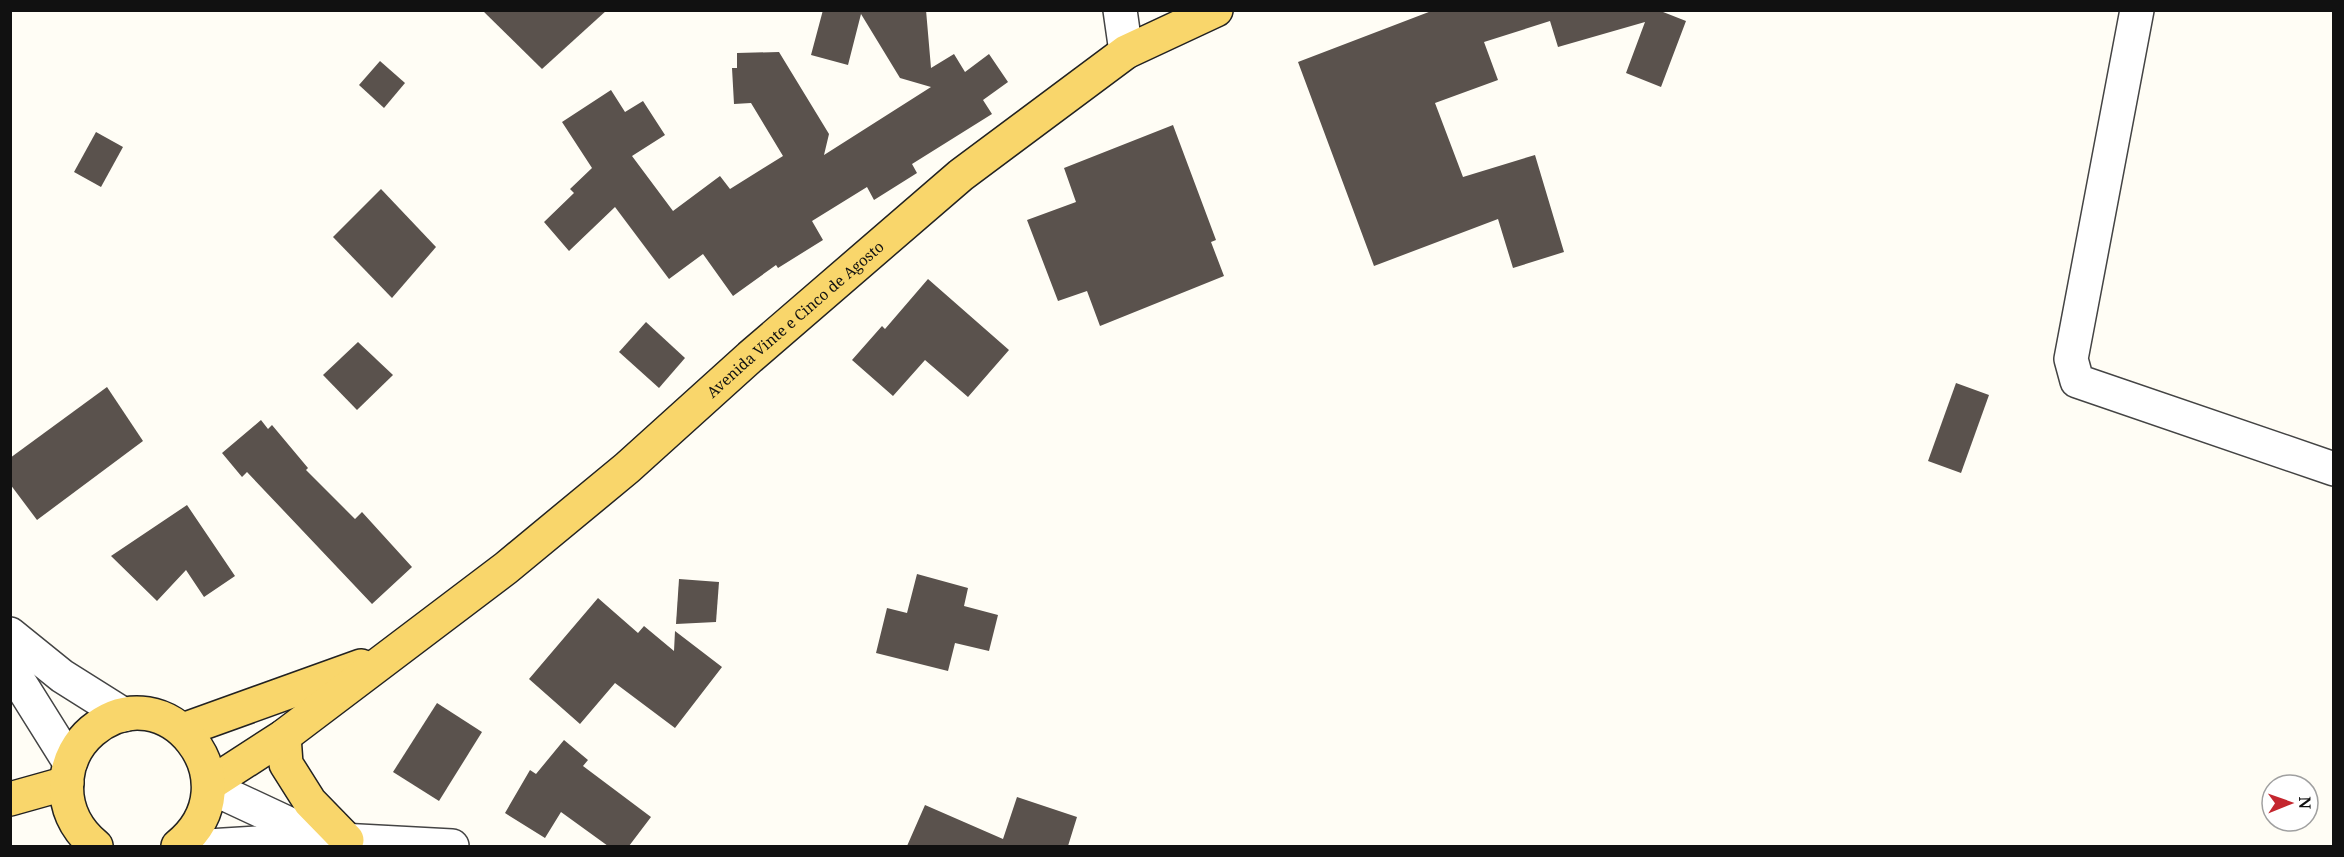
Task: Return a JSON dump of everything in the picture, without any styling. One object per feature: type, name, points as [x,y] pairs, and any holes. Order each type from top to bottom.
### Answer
[{"type":"main road","name":"Avenida Vinte e Cinco de Agosto","points":[[210,786],[284,736],[394,654],[627,468],[750,357],[961,175],[1126,52],[1216,10]]},
{"type":"main road","name":"Avenida Vinte e Cinco de Agosto","points":[[183,730],[394,654]]},
{"type":"main road","points":[[96,846],[75,824],[68,807],[68,773],[85,737],[110,719],[124,715],[145,714],[165,719],[183,730],[197,745],[206,763],[210,786],[207,804],[188,838],[178,846]]},
{"type":"main road","points":[[284,736],[286,764],[310,802],[343,842]]},
{"type":"main road","points":[[10,799],[68,773]]},
{"type":"street","points":[[1120,10],[1126,52]]},
{"type":"street","points":[[2137,10],[2071,359],[2077,381],[2334,469]]},
{"type":"street","points":[[10,633],[62,676],[124,715]]},
{"type":"street","points":[[10,667],[68,773]]},
{"type":"street","points":[[210,786],[343,842]]},
{"type":"street","points":[[208,846],[343,842],[452,846]]},
{"type":"building","points":[[482,10],[607,10],[542,69]]},
{"type":"building","points":[[823,10],[926,10],[931,68],[954,54],[965,72],[989,54],[1008,82],[983,100],[992,114],[912,164],[917,173],[874,200],[867,187],[812,221],[823,240],[778,268],[776,265],[733,296],[703,254],[669,279],[615,207],[569,251],[544,222],[574,193],[570,189],[592,168],[562,122],[611,90],[625,112],[643,101],[665,135],[632,156],[673,211],[720,176],[730,189],[783,156],[751,103],[734,104],[732,68],[737,68],[737,53],[779,52],[829,134],[824,155],[931,87],[900,78],[861,14],[848,65],[811,55]]},
{"type":"building","points":[[1434,10],[1658,10],[1686,21],[1661,87],[1626,73],[1645,22],[1558,47],[1550,21],[1484,42],[1498,80],[1435,103],[1463,177],[1535,155],[1564,252],[1513,268],[1498,219],[1374,266],[1298,62]]},
{"type":"building","points":[[380,61],[405,83],[384,108],[359,85]]},
{"type":"building","points":[[1173,125],[1216,240],[1211,242],[1224,276],[1100,326],[1087,291],[1058,301],[1027,220],[1076,202],[1064,168]]},
{"type":"building","points":[[96,132],[123,147],[101,187],[74,172]]},
{"type":"building","points":[[381,189],[436,247],[392,298],[333,237]]},
{"type":"building","points":[[928,279],[1009,350],[968,397],[925,360],[893,396],[852,360],[882,326],[885,329]]},
{"type":"building","points":[[646,322],[685,358],[659,388],[619,352]]},
{"type":"building","points":[[358,342],[393,375],[357,410],[323,375]]},
{"type":"building","points":[[1956,383],[1989,395],[1961,473],[1928,461]]},
{"type":"building","points":[[107,387],[143,441],[37,520],[10,484],[10,458]]},
{"type":"building","points":[[261,420],[268,429],[272,425],[308,468],[306,470],[355,519],[362,512],[412,567],[372,604],[247,472],[242,477],[222,453]]},
{"type":"building","points":[[187,505],[235,576],[204,597],[186,570],[157,601],[111,556]]},
{"type":"building","points":[[917,574],[968,588],[964,606],[998,615],[989,651],[955,643],[948,671],[876,653],[887,608],[907,613]]},
{"type":"building","points":[[679,579],[719,582],[716,622],[676,624]]},
{"type":"building","points":[[598,598],[638,633],[644,626],[674,651],[675,631],[722,667],[675,728],[615,683],[580,724],[529,679]]},
{"type":"building","points":[[437,703],[482,732],[439,801],[393,772]]},
{"type":"building","points":[[564,740],[588,760],[583,766],[651,817],[629,846],[608,846],[561,812],[545,838],[505,813],[530,770],[536,774]]},
{"type":"building","points":[[1017,797],[1077,817],[1068,846],[907,846],[925,805],[1003,839]]}]
